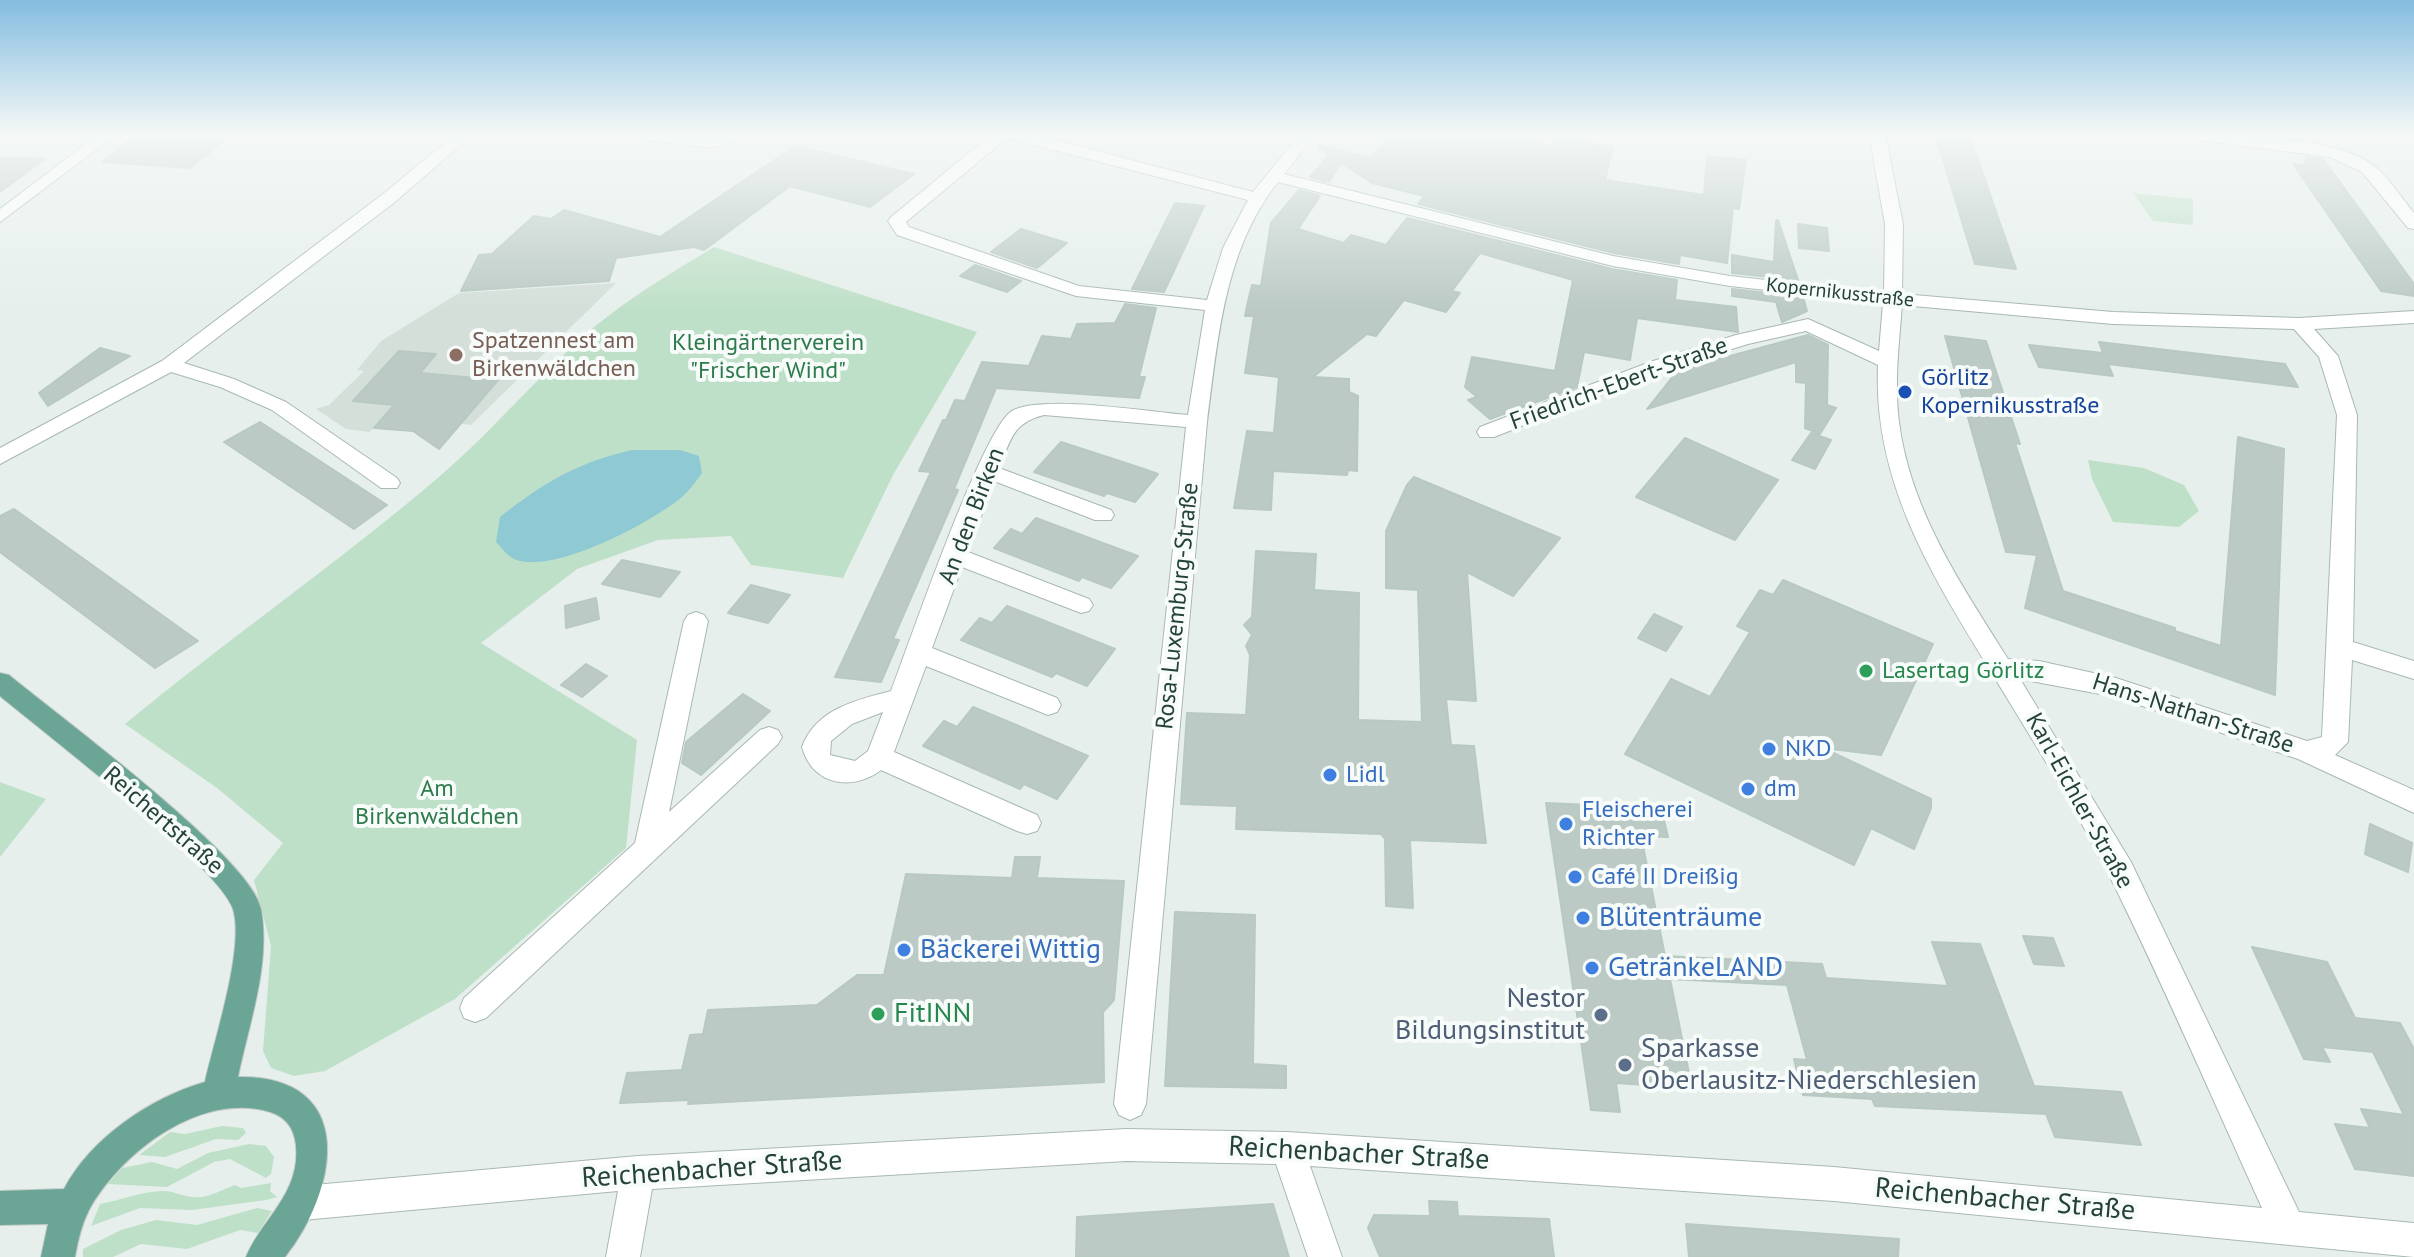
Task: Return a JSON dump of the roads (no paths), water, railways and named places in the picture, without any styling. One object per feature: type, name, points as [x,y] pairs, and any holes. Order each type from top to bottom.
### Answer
[{"type":"main road","name":"Reichertstraße","points":[[0,682],[173,824],[227,876],[247,907],[248,960],[218,1094]]},
{"type":"main road","points":[[58,1257],[58,1245],[72,1206],[99,1167],[136,1134],[176,1109],[218,1094],[253,1091],[283,1099],[304,1116],[314,1140],[313,1169],[303,1203],[282,1237],[263,1257]]},
{"type":"main road","points":[[0,1208],[72,1206]]},
{"type":"street","points":[[0,217],[32,193]]},
{"type":"street","points":[[0,457],[169,365],[394,193]]},
{"type":"street","points":[[931,193],[897,221],[903,231],[1076,291],[1216,306]]},
{"type":"street","points":[[1237,193],[1258,198]]},
{"type":"street","name":"Rosa-Luxemburg-Straße","points":[[1130,1104],[1197,422],[1216,306],[1234,243],[1263,193]]},
{"type":"street","name":"Kopernikusstraße","points":[[1339,193],[1613,261],[1730,281],[2113,318],[2299,324],[2414,317]]},
{"type":"street","name":"Karl-Eichler-Straße","points":[[1890,193],[1894,224],[1893,299],[1887,403],[1894,450],[1929,547],[2121,871],[2289,1228]]},
{"type":"street","points":[[2389,193],[2414,224]]},
{"type":"street","name":"Hans-Nathan-Straße","points":[[2003,668],[2033,668],[2078,677],[2307,751],[2335,742],[2341,647],[2347,415],[2328,356],[2299,324]]},
{"type":"street","name":"Friedrich-Ebert-Straße","points":[[1487,432],[1657,366],[1743,339],[1808,325],[1887,362]]},
{"type":"street","points":[[169,365],[227,383],[279,406],[389,483]]},
{"type":"street","name":"An den Birken","points":[[879,757],[987,471],[1008,425],[1032,409],[1197,422]]},
{"type":"street","points":[[987,471],[1103,515]]},
{"type":"street","points":[[956,556],[1081,605]]},
{"type":"street","points":[[648,848],[696,621]]},
{"type":"street","points":[[2341,647],[2414,670]]},
{"type":"street","points":[[919,653],[1048,705]]},
{"type":"street","points":[[901,698],[844,714],[825,731],[816,756],[823,765],[846,772],[859,772],[879,757],[1027,823]]},
{"type":"street","points":[[475,1008],[769,737]]},
{"type":"street","points":[[2307,751],[2414,802]]},
{"type":"street","name":"Reichenbacher Straße","points":[[303,1203],[638,1173],[1126,1145],[1287,1148],[1834,1184],[2414,1240]]},
{"type":"street","points":[[1287,1148],[1325,1257]]},
{"type":"street","points":[[623,1257],[638,1173]]},
{"type":"water","points":[[632,450],[680,450],[699,456],[702,473],[685,494],[668,508],[626,532],[576,553],[531,562],[511,558],[496,542],[500,517],[532,494],[577,468]]},
{"type":"place","name":"Spatzennest am Birkenwäldchen","points":[[456,355]]},
{"type":"place","name":"Görlitz Kopernikusstraße","points":[[1905,392]]},
{"type":"place","name":"Lasertag Görlitz","points":[[1866,671]]},
{"type":"place","name":"NKD","points":[[1769,749]]},
{"type":"place","name":"Lidl","points":[[1330,775]]},
{"type":"place","name":"dm","points":[[1748,789]]},
{"type":"place","name":"Fleischerei Richter","points":[[1566,824]]},
{"type":"place","name":"Café II Dreißig","points":[[1575,877]]},
{"type":"place","name":"Blütenträume","points":[[1583,918]]},
{"type":"place","name":"Bäckerei Wittig","points":[[904,950]]},
{"type":"place","name":"GetränkeLAND","points":[[1592,968]]},
{"type":"place","name":"FitINN","points":[[878,1014]]},
{"type":"place","name":"Nestor Bildungsinstitut","points":[[1601,1015]]},
{"type":"place","name":"Sparkasse Oberlausitz-Niederschlesien","points":[[1625,1065]]},
{"type":"park label","name":"Kleingärtnerverein \"Frischer Wind\"","points":[[768,357]]},
{"type":"park label","name":"Am Birkenwäldchen","points":[[437,803]]}]
